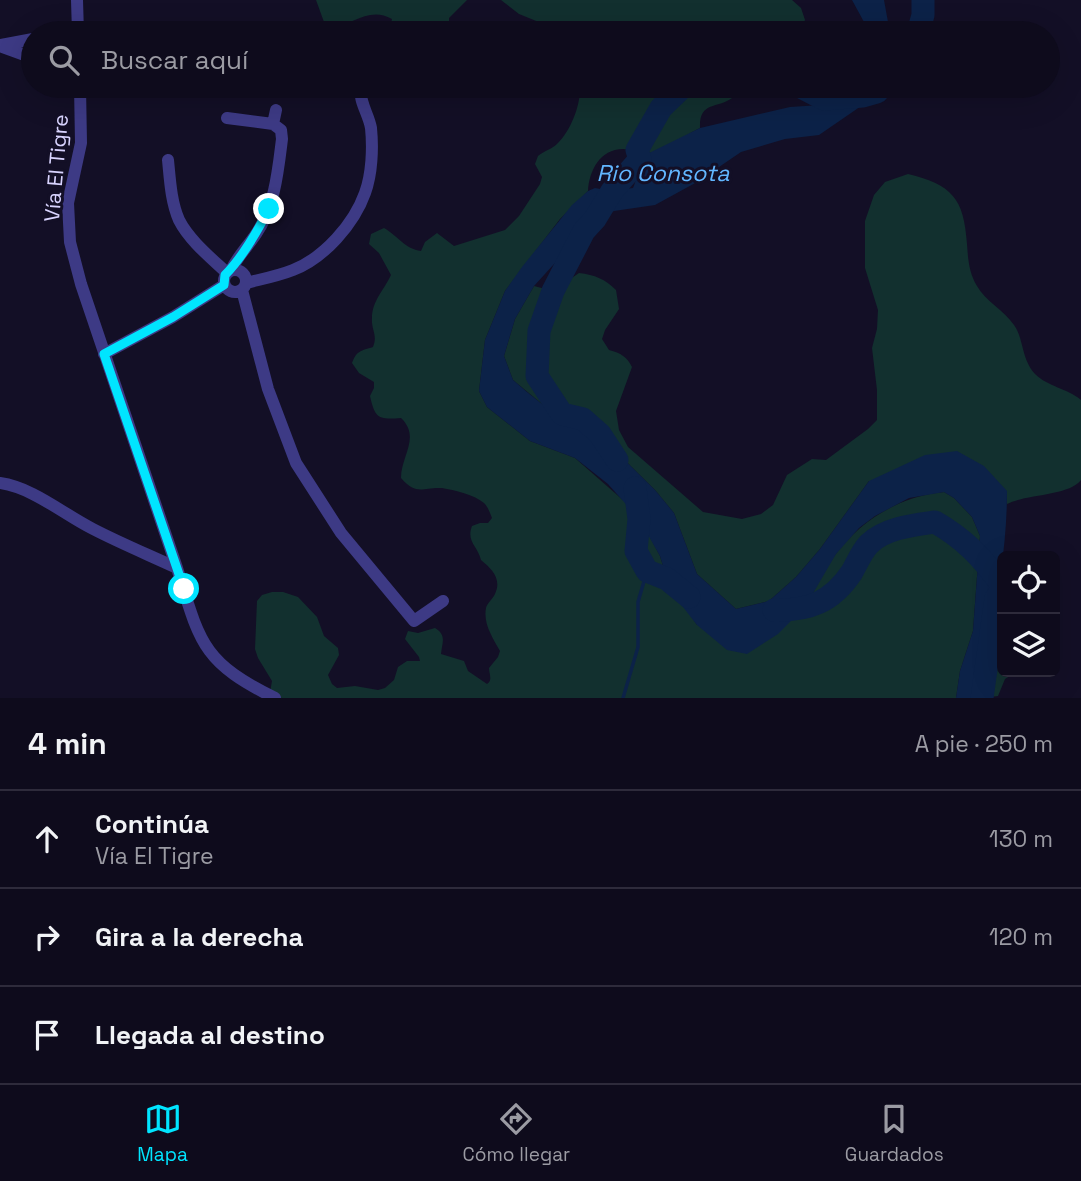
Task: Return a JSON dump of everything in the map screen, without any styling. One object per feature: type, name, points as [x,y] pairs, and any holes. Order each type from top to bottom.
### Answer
[{"type":"street","points":[[75,21],[77,0]]},
{"type":"street","points":[[0,45],[21,41]]},
{"type":"street","points":[[0,45],[21,53]]},
{"type":"street","name":"Vía El Tigre","points":[[80,98],[81,143],[68,203],[70,242],[104,354],[201,640],[217,663],[242,681],[275,698]]},
{"type":"street","points":[[168,160],[180,221],[191,237],[228,276],[230,292],[294,270],[313,259],[349,223],[365,193],[370,167],[371,127],[360,98]]},
{"type":"street","points":[[274,124],[276,110]]},
{"type":"street","points":[[227,118],[274,124],[281,130],[282,139],[273,193],[257,233],[228,276]]},
{"type":"street","points":[[104,354],[173,317],[228,276],[242,272],[268,389],[296,463],[341,533],[414,621],[443,601]]},
{"type":"street","points":[[0,483],[9,484],[36,496],[92,529],[177,568]]},
{"type":"green space","points":[[316,0],[467,0],[449,21],[392,21],[384,16],[368,15],[352,21],[324,21]]},
{"type":"green space","points":[[501,0],[792,0],[801,8],[805,20],[536,21],[519,14]]},
{"type":"green space","points":[[579,98],[732,98],[702,113],[700,128],[669,146],[650,153],[615,150],[597,162],[588,191],[560,219],[505,291],[485,340],[479,391],[487,407],[530,441],[575,458],[624,501],[650,537],[660,556],[667,579],[697,625],[805,607],[835,555],[845,542],[869,521],[897,504],[928,494],[944,492],[954,498],[972,517],[980,536],[973,631],[960,671],[956,698],[269,698],[272,681],[255,649],[257,601],[262,595],[272,592],[298,597],[317,617],[324,636],[338,648],[339,655],[328,675],[337,688],[385,688],[394,680],[398,667],[407,661],[420,661],[405,639],[408,631],[418,633],[435,628],[442,636],[441,654],[464,661],[468,671],[487,684],[490,681],[489,668],[500,651],[489,631],[485,614],[497,589],[497,579],[481,560],[470,536],[472,526],[488,523],[492,518],[490,512],[484,503],[470,495],[442,488],[416,489],[401,478],[410,440],[407,425],[401,418],[382,418],[376,413],[370,396],[374,382],[359,373],[352,363],[358,353],[373,347],[373,312],[376,301],[391,275],[379,253],[369,244],[371,234],[384,228],[406,245],[421,251],[425,242],[437,233],[454,246],[505,230],[519,216],[540,184],[542,177],[535,164],[538,156],[562,139],[577,109]]},
{"type":"green space","points":[[908,174],[935,183],[953,196],[963,215],[969,266],[977,286],[1014,325],[1027,362],[1035,374],[1081,400],[1081,480],[1067,489],[1007,504],[1007,491],[869,481],[820,549],[796,577],[769,601],[736,609],[697,574],[674,513],[655,490],[583,419],[542,404],[513,380],[504,356],[515,319],[534,286],[553,291],[579,273],[599,278],[612,286],[616,290],[619,309],[602,339],[609,350],[623,356],[632,367],[616,411],[619,430],[628,447],[703,512],[742,519],[761,514],[773,505],[787,475],[812,459],[826,460],[877,420],[872,348],[878,310],[865,268],[865,221],[874,195],[885,182]]},
{"type":"green space","points":[[991,633],[997,637],[997,677],[1008,677],[998,696],[982,698]]},
{"type":"water","points":[[852,0],[884,0],[888,21],[863,21]]},
{"type":"water","name":"Rio Consota","points":[[837,98],[870,98],[819,135],[785,139],[741,152],[697,182],[655,205],[614,211],[595,219],[534,286],[515,319],[504,356],[513,380],[542,404],[583,419],[655,490],[674,513],[697,574],[736,609],[769,601],[796,577],[820,549],[869,481],[925,455],[957,451],[984,466],[1007,491],[1004,551],[997,551],[997,595],[982,698],[956,698],[960,671],[973,631],[980,536],[972,517],[954,498],[944,492],[909,498],[875,516],[859,528],[836,554],[805,607],[778,634],[747,654],[727,650],[697,625],[676,598],[660,556],[639,519],[608,484],[575,458],[530,441],[487,407],[479,391],[485,340],[505,291],[572,205],[595,188],[611,191],[633,188],[638,163],[643,156],[700,128],[790,107],[820,105]]},
{"type":"waterway","points":[[921,21],[923,0]]},
{"type":"waterway","points":[[617,460],[600,434],[583,419],[562,414],[537,376],[539,331],[553,291],[584,231],[595,219],[612,191],[640,159],[637,150],[661,108],[671,98]]},
{"type":"waterway","points":[[822,98],[837,98]]},
{"type":"waterway","points":[[635,488],[639,519],[636,551],[647,571],[667,579],[689,597]]},
{"type":"waterway","points":[[774,610],[798,609],[819,603],[836,591],[852,572],[864,550],[883,534],[935,522],[971,549],[1001,584],[996,598],[982,698]]},
{"type":"waterway","points":[[623,698],[638,647],[638,602],[647,571]]},
{"type":"route","points":[[184,589],[104,354],[173,317],[224,285],[225,275],[257,233],[269,209]]}]
